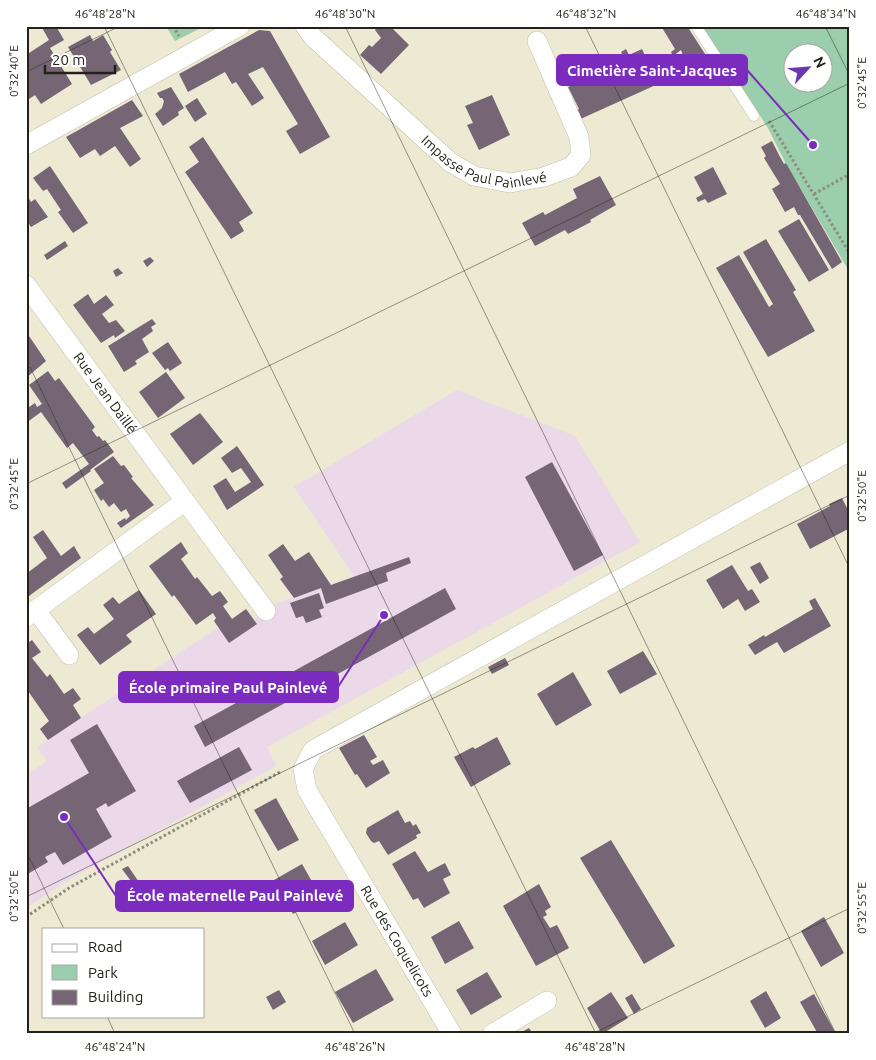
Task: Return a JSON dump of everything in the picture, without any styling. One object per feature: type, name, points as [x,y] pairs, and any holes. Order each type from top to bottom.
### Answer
[{"type":"street","points":[[26,144],[240,26]]},
{"type":"street","name":"Impasse Paul Painlevé","points":[[305,26],[313,37],[450,162],[474,176],[510,183],[544,177],[571,167],[581,155],[579,137],[537,41]]},
{"type":"street","name":"Rue Jean Daillé","points":[[26,285],[266,611]]},
{"type":"street","points":[[303,769],[313,750],[850,450]]},
{"type":"street","points":[[69,655],[31,614],[184,501]]},
{"type":"street","name":"Rue des Coquelicots","points":[[303,769],[307,790],[452,1034]]},
{"type":"street","points":[[492,1034],[547,1001]]},
{"type":"lane","points":[[696,26],[754,116]]},
{"type":"path","points":[[768,118],[850,254]]},
{"type":"path","points":[[814,194],[850,174]]},
{"type":"path","points":[[26,917],[69,888],[285,770],[303,769]]},
{"type":"shaded area","points":[[457,390],[575,436],[640,542],[267,747],[276,766],[72,878],[26,908],[26,776],[47,761],[37,747],[246,609],[254,619],[279,602],[354,576],[294,487]]},
{"type":"green space","points":[[166,26],[205,26],[175,41]]},
{"type":"green space","points":[[702,26],[850,26],[850,273],[785,162],[768,128]]},
{"type":"building","points":[[41,26],[56,26],[64,40],[50,48],[72,84],[41,104],[35,95],[26,101],[26,55],[49,40]]},
{"type":"building","points":[[378,26],[390,26],[409,45],[381,74],[360,55],[369,45],[372,47],[381,38],[375,30]]},
{"type":"building","points":[[661,26],[687,26],[707,57],[688,69],[681,50],[673,56],[671,52],[675,49]]},
{"type":"building","points":[[259,30],[270,31],[330,137],[300,154],[286,131],[298,124],[263,67],[248,74],[264,98],[252,106],[236,82],[232,84],[225,72],[188,92],[179,74]]},
{"type":"building","points":[[90,35],[93,41],[103,35],[112,50],[110,52],[121,70],[91,85],[68,47]]},
{"type":"building","points":[[626,49],[629,55],[642,49],[658,84],[576,121],[573,112],[579,109],[568,87],[583,79],[582,76],[600,68],[598,62],[603,60],[606,65],[624,57],[621,52]]},
{"type":"building","points":[[171,87],[184,108],[178,112],[179,115],[163,126],[155,114],[162,108],[164,101],[157,93]]},
{"type":"building","points":[[492,95],[510,135],[479,150],[467,125],[473,123],[465,106]]},
{"type":"building","points":[[197,98],[207,114],[195,122],[185,106]]},
{"type":"building","points":[[132,100],[143,116],[120,128],[141,159],[130,167],[115,146],[100,156],[95,149],[80,158],[66,137]]},
{"type":"building","points":[[203,137],[253,213],[239,222],[244,231],[231,239],[185,172],[199,162],[189,147]]},
{"type":"building","points":[[772,141],[842,262],[832,269],[794,207],[785,212],[772,189],[780,184],[764,158],[766,156],[761,147]]},
{"type":"building","points":[[50,166],[88,223],[73,233],[58,212],[61,210],[47,189],[43,191],[33,178]]},
{"type":"building","points":[[713,167],[727,194],[708,203],[705,199],[698,202],[696,198],[703,194],[694,177]]},
{"type":"building","points":[[600,176],[616,205],[590,220],[591,222],[568,234],[565,230],[535,246],[522,223],[543,212],[545,215],[577,198],[573,189]]},
{"type":"building","points":[[26,194],[31,202],[35,199],[48,217],[31,227],[26,219]]},
{"type":"building","points":[[799,219],[829,270],[809,282],[778,231]]},
{"type":"building","points":[[766,239],[796,290],[793,292],[815,331],[768,357],[716,268],[739,255],[769,307],[773,304],[743,252]]},
{"type":"building","points":[[65,241],[68,246],[47,260],[44,255]]},
{"type":"building","points":[[150,257],[154,261],[147,267],[143,261]]},
{"type":"building","points":[[118,268],[123,273],[116,277],[113,271]]},
{"type":"building","points":[[88,294],[94,304],[106,295],[114,305],[102,314],[109,323],[116,320],[125,331],[115,338],[114,335],[101,343],[73,305]]},
{"type":"building","points":[[152,319],[156,324],[151,327],[153,331],[142,339],[149,352],[135,361],[137,364],[124,372],[108,346]]},
{"type":"building","points":[[29,336],[46,361],[26,378],[26,369],[30,366],[26,361],[26,338]]},
{"type":"building","points":[[168,342],[182,363],[170,371],[168,368],[165,370],[152,353]]},
{"type":"building","points":[[48,371],[55,381],[59,378],[95,427],[92,430],[97,437],[99,436],[103,441],[105,440],[114,452],[66,489],[62,483],[89,464],[73,443],[67,448],[41,412],[26,423],[26,409],[35,403],[37,407],[42,404],[29,385]]},
{"type":"building","points":[[166,372],[185,398],[158,418],[139,392]]},
{"type":"building","points":[[200,413],[223,442],[193,465],[170,434]]},
{"type":"building","points":[[237,446],[264,485],[227,510],[213,486],[226,478],[235,492],[251,482],[241,468],[232,473],[221,458]]},
{"type":"building","points":[[113,456],[121,466],[124,465],[133,477],[131,478],[154,505],[121,528],[117,523],[125,518],[126,520],[130,516],[126,509],[121,512],[114,503],[109,507],[103,499],[101,501],[94,490],[104,483],[94,469]]},
{"type":"building","points":[[552,462],[603,555],[574,571],[525,477]]},
{"type":"building","points":[[842,498],[850,514],[850,528],[810,549],[797,524]]},
{"type":"building","points":[[43,530],[61,556],[74,546],[81,558],[29,596],[26,593],[26,574],[47,558],[33,537]]},
{"type":"building","points":[[181,542],[188,553],[181,559],[195,579],[197,577],[212,596],[220,591],[228,602],[223,606],[232,619],[246,609],[257,624],[229,643],[214,621],[216,618],[213,613],[196,625],[149,566]]},
{"type":"building","points":[[283,544],[295,561],[309,552],[331,585],[409,557],[411,563],[386,573],[388,581],[326,604],[321,588],[294,598],[280,579],[283,577],[268,555]]},
{"type":"building","points":[[760,562],[769,578],[760,584],[750,567]]},
{"type":"building","points":[[732,565],[748,591],[752,589],[760,602],[745,611],[738,599],[723,609],[706,580]]},
{"type":"building","points":[[445,588],[456,609],[205,747],[194,726]]},
{"type":"building","points":[[139,590],[156,614],[126,635],[132,642],[100,665],[77,635],[88,627],[94,634],[114,619],[103,605],[113,597],[119,604]]},
{"type":"building","points":[[319,593],[324,608],[319,610],[322,617],[306,623],[303,616],[296,618],[290,603]]},
{"type":"building","points":[[815,598],[831,626],[784,653],[777,642],[755,655],[748,645],[813,609],[809,601]]},
{"type":"building","points":[[32,640],[41,652],[32,658],[47,677],[50,674],[64,694],[73,688],[81,699],[73,705],[81,718],[48,740],[40,729],[49,721],[28,691],[26,692],[26,644]]},
{"type":"building","points":[[643,651],[657,674],[620,694],[607,671]]},
{"type":"building","points":[[505,658],[509,665],[492,674],[488,667]]},
{"type":"building","points":[[573,672],[592,705],[556,726],[537,694]]},
{"type":"building","points":[[97,724],[136,791],[108,807],[106,803],[96,809],[112,837],[63,865],[55,852],[45,857],[48,862],[26,875],[26,809],[89,773],[70,740]]},
{"type":"building","points":[[364,735],[377,757],[370,761],[373,765],[383,760],[390,773],[366,788],[357,774],[355,775],[339,748]]},
{"type":"building","points":[[497,737],[511,764],[471,787],[454,757],[473,747],[475,749]]},
{"type":"building","points":[[239,747],[252,770],[190,803],[177,781]]},
{"type":"building","points":[[276,798],[299,840],[278,851],[254,810]]},
{"type":"building","points":[[398,810],[405,823],[410,821],[413,826],[416,824],[421,833],[416,835],[417,838],[388,855],[379,841],[374,843],[371,841],[366,833],[367,828]]},
{"type":"building","points":[[611,840],[675,946],[644,964],[580,858]]},
{"type":"building","points":[[415,851],[428,872],[445,863],[451,875],[443,879],[450,893],[424,908],[418,898],[413,900],[392,864]]},
{"type":"building","points":[[302,864],[322,899],[293,914],[274,880]]},
{"type":"building","points":[[128,866],[141,885],[136,888],[122,869]]},
{"type":"building","points":[[539,884],[551,907],[545,911],[547,915],[543,917],[550,928],[557,925],[569,948],[536,966],[503,906]]},
{"type":"building","points":[[824,917],[844,953],[821,967],[801,931]]},
{"type":"building","points":[[459,921],[474,948],[445,964],[431,937]]},
{"type":"building","points":[[345,922],[358,945],[325,965],[312,941]]},
{"type":"building","points":[[376,969],[394,1000],[353,1023],[335,992]]},
{"type":"building","points":[[487,972],[502,997],[471,1015],[456,990]]},
{"type":"building","points":[[279,990],[286,1002],[273,1010],[266,997]]},
{"type":"building","points":[[766,991],[781,1018],[765,1028],[750,1001]]},
{"type":"building","points":[[611,992],[628,1018],[602,1034],[587,1008]]},
{"type":"building","points":[[632,994],[641,1009],[634,1014],[625,998]]},
{"type":"building","points":[[814,994],[836,1034],[818,1034],[800,1002]]},
{"type":"building","points":[[529,1028],[533,1034],[518,1034]]},
{"type":"place","name":"Cimetière Saint-Jacques","points":[[813,145]]},
{"type":"place","name":"École primaire Paul Painlevé","points":[[384,615]]},
{"type":"place","name":"École maternelle Paul Painlevé","points":[[64,817]]}]
